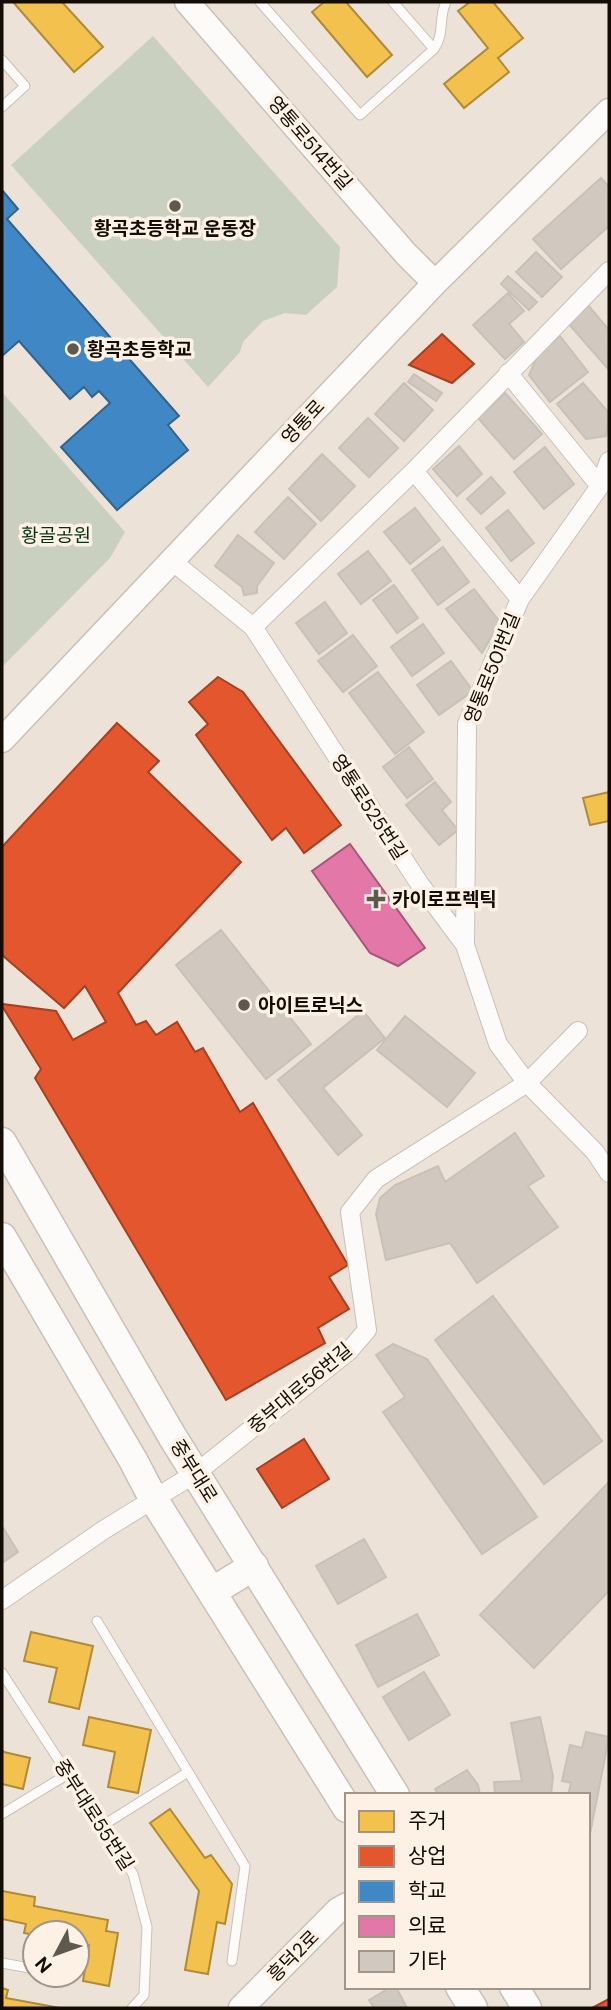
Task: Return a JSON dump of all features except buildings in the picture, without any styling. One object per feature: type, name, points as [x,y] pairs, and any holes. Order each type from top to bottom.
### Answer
[{"type":"main road","name":"중부대로","points":[[2,1142],[196,1473],[394,1793]]},
{"type":"main road","points":[[2,1237],[154,1500],[345,1805]]},
{"type":"main road","points":[[70,1351],[110,1328]]},
{"type":"main road","points":[[212,1591],[254,1566]]},
{"type":"main road","points":[[461,1989],[473,2008]]},
{"type":"main road","points":[[515,1989],[527,2008]]},
{"type":"street","name":"영통로514번길","points":[[187,2],[406,254],[435,283]]},
{"type":"street","name":"영통로","points":[[2,740],[435,283],[609,111]]},
{"type":"street","points":[[253,627],[414,471],[609,271]]},
{"type":"street","points":[[508,373],[600,486]]},
{"type":"street","name":"영통로501번길","points":[[465,945],[467,724],[520,598],[600,486],[609,461]]},
{"type":"street","points":[[414,471],[520,598]]},
{"type":"street","name":"영통로525번길","points":[[172,561],[253,627],[419,883],[465,945],[498,1044],[527,1083],[595,1152],[609,1173]]},
{"type":"street","points":[[527,1083],[579,1031]]},
{"type":"street","name":"중부대로56번길","points":[[196,1473],[349,1351],[367,1330],[349,1212],[376,1179],[527,1083]]},
{"type":"street","points":[[2,1600],[102,1531],[196,1473]]},
{"type":"street","name":"흥덕2로","points":[[241,2008],[338,1910],[345,1906]]},
{"type":"lane","points":[[260,2],[360,115],[434,49],[440,41],[441,14],[446,2]]},
{"type":"lane","points":[[393,2],[434,49]]},
{"type":"lane","points":[[2,60],[24,86],[2,107]]},
{"type":"lane","points":[[97,1621],[245,1866],[233,1961]]},
{"type":"lane","name":"중부대로55번길","points":[[2,1673],[134,1874],[148,1927],[144,1995],[132,2008]]},
{"type":"lane","points":[[103,1826],[188,1772]]},
{"type":"lane","points":[[2,1814],[68,1774]]},
{"type":"lane","points":[[2,1964],[21,1967]]},
{"type":"green space","name":"황곡초등학교 운동장","points":[[153,36],[340,247],[337,287],[306,315],[285,313],[263,321],[243,342],[240,352],[208,387],[11,165]]},
{"type":"green space","name":"황골공원","points":[[2,392],[125,532],[110,558],[2,667]]},
{"type":"place","name":"황곡초등학교 운동장","points":[[175,206]]},
{"type":"place","name":"황곡초등학교","points":[[73,349]]},
{"type":"place","name":"카이로프렉틱","points":[[376,899]]},
{"type":"place","name":"아이트로닉스","points":[[244,1005]]}]
